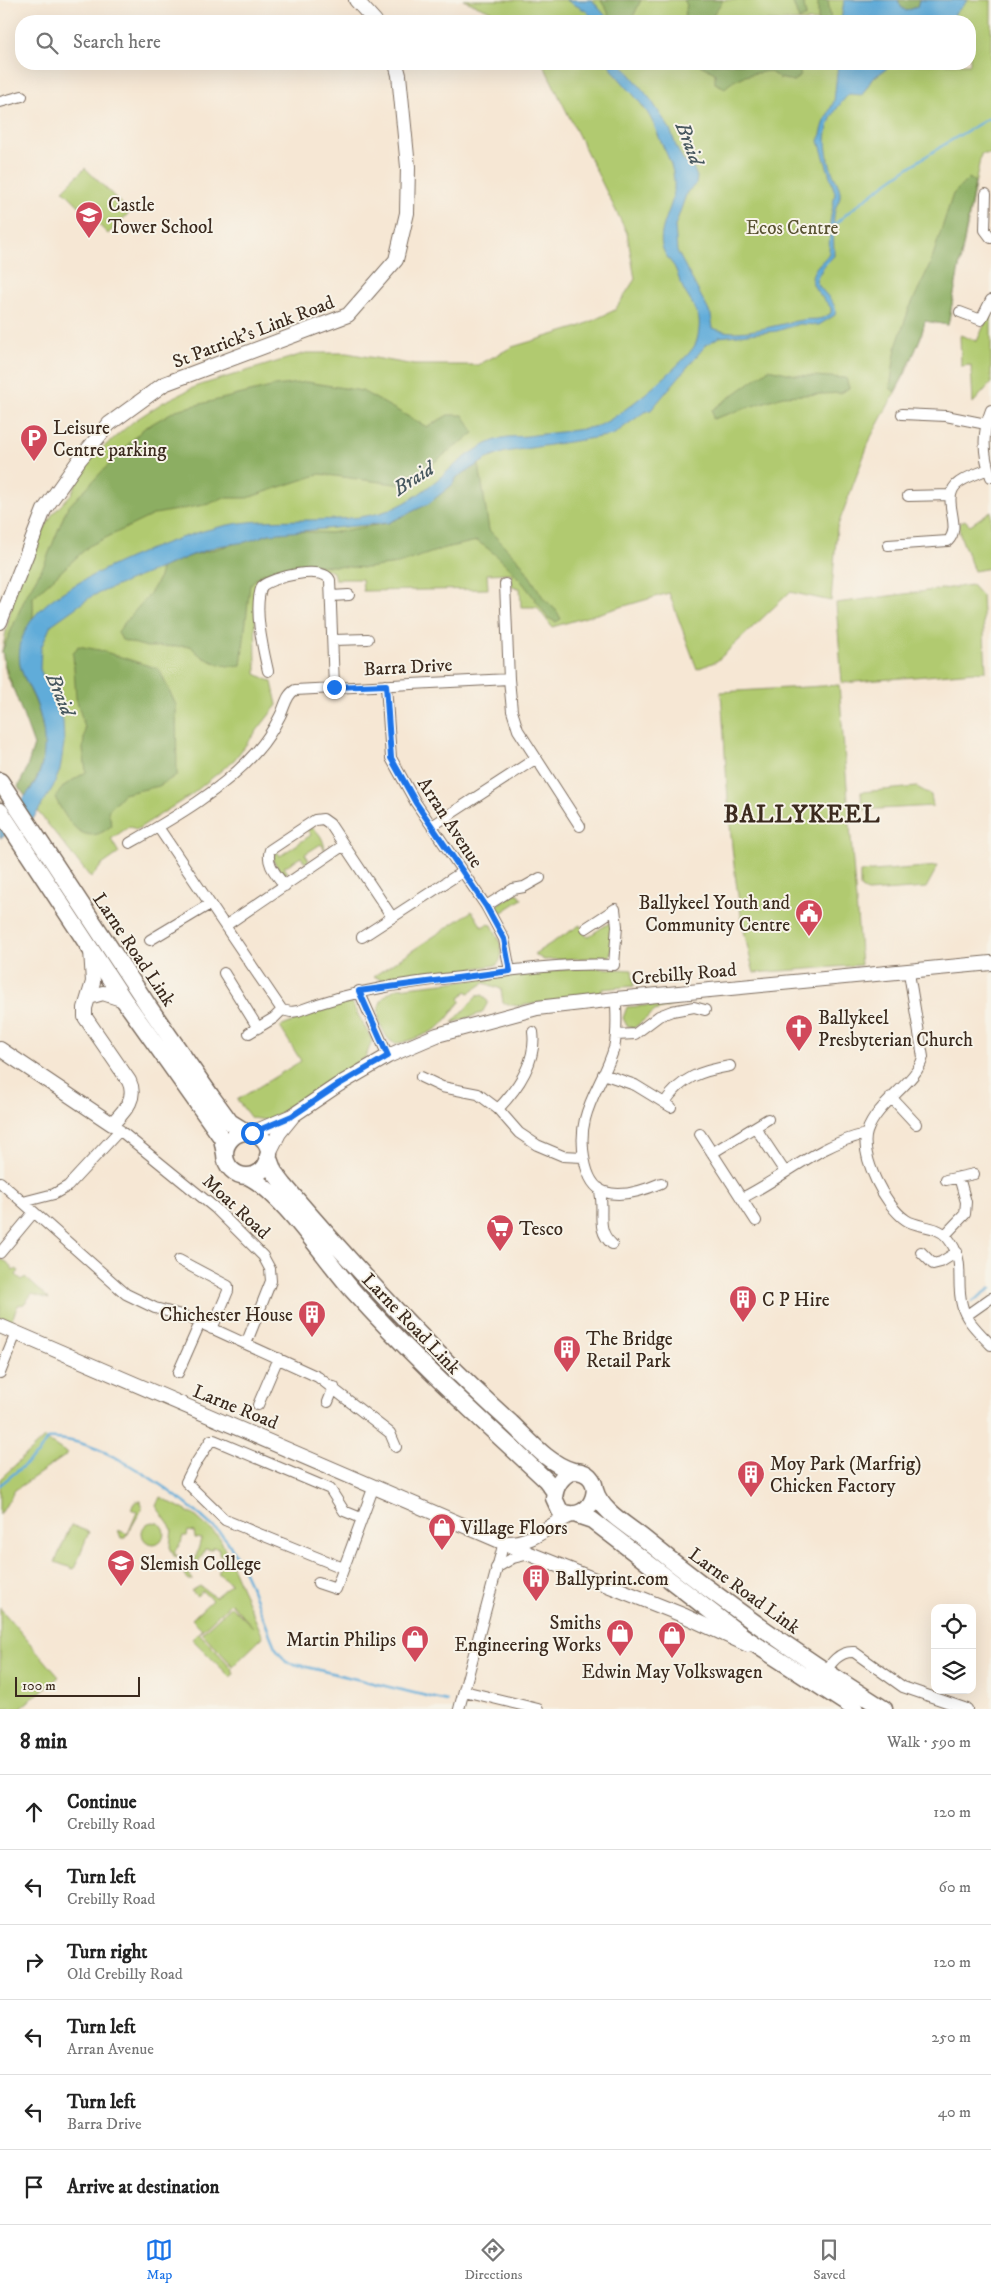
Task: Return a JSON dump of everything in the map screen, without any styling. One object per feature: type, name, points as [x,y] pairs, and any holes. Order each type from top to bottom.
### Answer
[{"type":"main road","name":"Larne Road Link","points":[[4,786],[27,837],[91,950],[124,1000],[222,1138],[225,1154]]},
{"type":"main road","name":"Larne Road Link","points":[[0,811],[27,837],[230,1122],[249,1132]]},
{"type":"main road","points":[[249,1132],[262,1138],[269,1154],[260,1171],[247,1176],[234,1172],[225,1154],[229,1142],[240,1134],[249,1132]]},
{"type":"main road","name":"Larne Road Link","points":[[269,1154],[274,1172],[284,1185],[395,1310],[484,1399],[554,1462],[573,1471]]},
{"type":"main road","name":"Larne Road Link","points":[[247,1176],[272,1192],[354,1292],[402,1343],[546,1480],[555,1495]]},
{"type":"main road","points":[[573,1471],[586,1473],[591,1477],[595,1490],[591,1503],[574,1515],[560,1511],[555,1495],[563,1477],[573,1471]]},
{"type":"main road","name":"Larne Road Link","points":[[595,1490],[603,1504],[661,1553],[784,1644],[855,1709]]},
{"type":"main road","name":"Larne Road Link","points":[[574,1515],[592,1520],[708,1610],[776,1658],[884,1709]]},
{"type":"street","points":[[356,0],[370,15]]},
{"type":"street","name":"St Patrick’s Link Road","points":[[0,622],[38,520],[80,459],[108,424],[164,384],[348,315],[396,260],[407,214],[408,167],[398,70]]},
{"type":"street","points":[[0,102],[22,96]]},
{"type":"street","points":[[986,194],[985,230],[991,238]]},
{"type":"street","points":[[960,312],[981,320],[991,300]]},
{"type":"street","points":[[888,545],[948,541],[953,533],[951,494],[959,483],[990,473],[984,452],[986,424],[991,410]]},
{"type":"street","points":[[902,414],[946,416],[986,424]]},
{"type":"street","points":[[908,496],[951,494]]},
{"type":"street","points":[[268,671],[261,641],[259,594],[262,586],[285,577],[304,573],[321,574],[330,577],[334,687]]},
{"type":"street","points":[[505,584],[510,679],[515,722],[535,759],[580,826]]},
{"type":"street","points":[[331,596],[349,595]]},
{"type":"street","points":[[333,640],[368,640]]},
{"type":"street","name":"Barra Drive","points":[[130,843],[158,827],[215,789],[246,763],[266,740],[292,692],[298,689],[510,679]]},
{"type":"street","name":"Arran Avenue","points":[[386,685],[391,758],[416,803],[486,906],[504,939],[510,971]]},
{"type":"street","points":[[432,826],[535,759]]},
{"type":"street","points":[[285,886],[269,860],[270,852],[274,846],[320,819],[330,824],[392,917]]},
{"type":"street","points":[[158,827],[282,1010],[298,1011],[359,991],[567,964],[614,965],[617,926],[615,908],[586,928]]},
{"type":"street","points":[[225,926],[344,846]]},
{"type":"street","points":[[362,937],[462,872]]},
{"type":"street","points":[[486,906],[513,889],[524,887],[540,878]]},
{"type":"street","points":[[150,940],[210,904]]},
{"type":"street","points":[[23,1202],[54,1194],[68,1186],[116,1127],[130,1102],[132,1087],[86,1019],[85,1008],[94,972],[91,950]]},
{"type":"street","name":"Crebilly Road","points":[[249,1132],[292,1116],[338,1085],[388,1056],[438,1035],[537,1008],[616,998],[991,963]]},
{"type":"street","points":[[909,972],[923,1057],[921,1067],[891,1097],[873,1121],[866,1134],[866,1146],[872,1171],[882,1192],[895,1210],[904,1219],[916,1226],[935,1229],[946,1234],[960,1260],[961,1300],[967,1315],[991,1345]]},
{"type":"street","points":[[224,973],[254,1030],[282,1010]]},
{"type":"street","points":[[359,991],[388,1056]]},
{"type":"street","points":[[89,997],[103,992],[124,1000]]},
{"type":"street","points":[[612,1244],[603,1236],[601,1229],[602,1202],[599,1188],[582,1157],[584,1121],[612,1054],[616,1035],[616,998]]},
{"type":"street","points":[[616,1035],[635,1034],[659,1016],[672,1011],[694,1006],[705,1010]]},
{"type":"street","points":[[498,1109],[525,1073],[534,1046],[533,1032]]},
{"type":"street","name":"Moat Road","points":[[0,1049],[116,1127],[214,1208],[263,1256],[270,1269],[271,1281],[246,1344]]},
{"type":"street","points":[[604,1074],[635,1086],[668,1104],[678,1085],[689,1077],[705,1070],[730,1066]]},
{"type":"street","points":[[421,1077],[442,1087],[478,1094],[498,1109],[519,1133],[538,1145],[563,1156],[582,1157]]},
{"type":"street","points":[[891,1097],[916,1124]]},
{"type":"street","name":"Crebilly Road","points":[[269,1154],[279,1133],[292,1116]]},
{"type":"street","points":[[712,1153],[768,1119]]},
{"type":"street","points":[[755,1127],[785,1172]]},
{"type":"street","points":[[700,1134],[756,1221]]},
{"type":"street","points":[[742,1198],[845,1138],[866,1134]]},
{"type":"street","points":[[946,1180],[974,1174]]},
{"type":"street","points":[[946,1234],[965,1214],[966,1202],[959,1177]]},
{"type":"street","points":[[0,1182],[126,1294],[155,1308],[185,1316],[318,1377],[334,1387],[390,1433],[396,1447]]},
{"type":"street","points":[[599,1188],[606,1193],[625,1193],[643,1191],[661,1183]]},
{"type":"street","points":[[0,1253],[34,1212]]},
{"type":"street","points":[[921,1252],[933,1264],[941,1262],[957,1252]]},
{"type":"street","points":[[179,1260],[228,1286],[212,1329]]},
{"type":"street","points":[[967,1315],[991,1298]]},
{"type":"street","points":[[178,1373],[200,1324]]},
{"type":"street","name":"Larne Road","points":[[0,1326],[506,1542],[530,1554],[685,1616],[776,1658]]},
{"type":"street","points":[[0,1373],[16,1333]]},
{"type":"street","points":[[258,1405],[278,1358]]},
{"type":"street","points":[[328,1402],[334,1387]]},
{"type":"street","points":[[344,1568],[225,1520],[186,1482],[211,1440],[214,1440],[330,1489],[344,1511],[361,1518]]},
{"type":"street","points":[[318,1583],[336,1589],[374,1486]]},
{"type":"street","points":[[496,1568],[513,1558],[530,1554],[546,1529],[555,1495]]},
{"type":"street","points":[[459,1709],[496,1568],[506,1542],[526,1542],[546,1529],[574,1515]]},
{"type":"street","points":[[821,1678],[838,1656],[854,1652],[903,1687],[967,1709]]},
{"type":"street","points":[[464,1690],[538,1709]]},
{"type":"green space","name":"Ecos Centre","points":[[463,0],[991,0],[991,154],[981,154],[948,325],[925,321],[921,337],[905,374],[871,437],[837,528],[831,601],[790,592],[717,661],[697,669],[669,593],[552,627],[537,607],[521,607],[520,588],[512,587],[511,573],[487,574],[488,589],[363,591],[362,579],[335,579],[333,572],[329,570],[296,569],[260,580],[255,590],[256,674],[272,682],[277,705],[234,760],[191,795],[136,830],[130,826],[111,839],[119,853],[102,865],[91,878],[18,787],[26,771],[34,745],[6,673],[2,651],[17,579],[52,515],[72,493],[86,462],[134,421],[162,403],[197,386],[306,353],[347,353],[414,365],[478,365],[512,347],[579,327],[615,310],[635,279],[627,233],[546,70],[976,70],[976,15],[498,15]]},
{"type":"green space","points":[[641,0],[634,15],[609,15],[601,1]]},
{"type":"green space","points":[[684,0],[723,0],[713,15],[684,15],[687,5]]},
{"type":"green space","points":[[792,0],[803,0],[806,15],[797,15]]},
{"type":"green space","points":[[818,0],[828,0],[830,15],[818,15]]},
{"type":"green space","points":[[898,0],[919,0],[917,7],[906,11],[901,7]]},
{"type":"green space","points":[[709,70],[799,70],[801,76],[793,81],[779,78],[769,71],[739,78],[725,88],[715,83],[715,73]]},
{"type":"green space","points":[[85,168],[130,212],[108,234],[63,190]]},
{"type":"green space","points":[[969,178],[975,182],[948,325],[925,321],[916,349],[895,392],[890,388],[896,347],[909,309],[930,265],[953,194]]},
{"type":"green space","points":[[991,310],[991,383],[973,403],[971,365],[961,366],[960,335],[977,341]]},
{"type":"green space","points":[[769,369],[796,375],[846,378],[849,388],[841,393],[783,396],[713,419],[712,410]]},
{"type":"green space","points":[[307,382],[362,391],[427,427],[448,415],[463,415],[474,433],[403,485],[320,474],[247,498],[222,498],[209,504],[155,514],[89,546],[33,597],[33,618],[21,647],[20,664],[37,706],[45,743],[39,774],[26,796],[18,787],[26,771],[34,745],[5,666],[2,651],[26,596],[45,563],[67,508],[143,429],[176,410],[275,386]]},
{"type":"green space","points":[[479,464],[489,530],[522,564],[544,599],[556,610],[561,619],[556,622],[548,618],[525,585],[507,566],[477,541],[445,548],[398,564],[367,568],[296,564],[258,576],[250,585],[241,666],[228,666],[213,662],[200,655],[191,646],[147,647],[122,640],[118,632],[150,593],[159,577],[161,568],[190,556],[269,534],[289,531],[330,533],[388,523],[428,504],[452,485],[457,477]]},
{"type":"green space","points":[[991,511],[991,568],[974,571],[960,535],[959,523],[965,520],[970,525]]},
{"type":"green space","points":[[972,585],[982,596],[986,671],[842,683],[836,603]]},
{"type":"green space","points":[[78,646],[99,650],[159,669],[176,705],[177,775],[159,786],[123,794],[108,811],[112,825],[102,832],[93,835],[85,834],[70,823],[55,797],[65,785],[86,772],[83,749],[85,728],[76,698],[73,654]]},
{"type":"green space","points":[[839,685],[861,965],[754,973],[739,904],[734,869],[721,692]]},
{"type":"green space","points":[[917,787],[931,795],[933,806],[862,810],[861,792]]},
{"type":"green space","points":[[312,828],[321,837],[325,850],[321,844],[305,854],[309,860],[305,863],[301,857],[284,867],[288,873],[282,874],[273,860],[276,850],[280,856],[311,835],[307,829]]},
{"type":"green space","points":[[938,866],[926,888],[867,892],[860,887],[860,872]]},
{"type":"green space","points":[[514,893],[519,894],[522,899],[499,914],[495,909],[498,904]]},
{"type":"green space","points":[[472,911],[482,927],[487,924],[492,925],[497,935],[501,956],[497,965],[383,981],[374,976]]},
{"type":"green space","points":[[609,923],[613,924],[611,953],[609,957],[544,960],[534,954],[580,925],[586,936],[589,936]]},
{"type":"green space","points":[[585,967],[632,970],[634,986],[602,989],[602,995],[517,1006],[503,1003],[501,989],[484,983],[469,993],[466,991],[459,999],[461,1001],[438,1028],[416,1038],[398,1043],[394,1043],[388,1038],[379,1018],[379,1006],[382,1000],[391,991],[398,988]]},
{"type":"green space","points":[[483,995],[488,1002],[482,1013],[452,1023],[477,996]]},
{"type":"green space","points":[[351,1002],[372,1040],[366,1057],[272,1118],[265,1120],[251,1118],[237,1100],[301,1061],[280,1027],[328,1007]]},
{"type":"green space","points":[[680,1003],[655,1011],[634,1028],[627,1026],[623,1018],[627,1007]]},
{"type":"green space","points":[[0,1259],[7,1262],[14,1271],[16,1269],[19,1271],[16,1275],[22,1280],[25,1277],[49,1299],[32,1294],[24,1304],[18,1305],[11,1322],[0,1317]]},
{"type":"green space","points":[[44,1438],[68,1454],[15,1490],[0,1515],[0,1479]]},
{"type":"green space","points":[[160,1497],[194,1515],[220,1538],[263,1637],[233,1666],[202,1633],[231,1606],[253,1627],[231,1603],[199,1633],[232,1668],[234,1674],[230,1677],[192,1639],[202,1629],[192,1619],[212,1600],[202,1591],[197,1596],[191,1591],[200,1586],[215,1597],[231,1584],[218,1573],[224,1556],[219,1554],[219,1549],[213,1547],[211,1550],[205,1549],[197,1565],[189,1574],[193,1580],[188,1580],[181,1566],[182,1564],[186,1570],[196,1557],[201,1539],[195,1538],[194,1532],[188,1531],[187,1536],[183,1536],[181,1543],[174,1552],[178,1557],[174,1556],[170,1547],[172,1529],[156,1506]]},
{"type":"green space","points":[[136,1501],[141,1501],[142,1509],[130,1530],[137,1512],[131,1509]]},
{"type":"green space","points":[[153,1522],[161,1525],[164,1533],[161,1541],[153,1544],[145,1541],[142,1533],[145,1525]]},
{"type":"green space","points":[[71,1525],[89,1532],[74,1569],[55,1562]]},
{"type":"green space","points":[[118,1530],[127,1534],[125,1538],[121,1538]]},
{"type":"green space","points":[[0,1608],[59,1677],[19,1709],[0,1709]]},
{"type":"water","points":[[566,0],[592,0],[605,15],[590,15]]},
{"type":"water","points":[[844,0],[898,0],[901,7],[906,11],[917,7],[919,0],[968,0],[954,15],[842,15]]},
{"type":"water","points":[[613,70],[627,70],[651,100],[670,129],[677,149],[684,161],[693,167],[697,177],[696,184],[687,192],[675,226],[677,251],[711,315],[713,328],[734,332],[757,330],[802,320],[820,319],[831,313],[831,308],[816,290],[812,280],[816,268],[829,253],[830,222],[835,193],[819,141],[825,120],[834,101],[837,70],[885,70],[872,79],[862,95],[849,94],[834,113],[827,131],[826,141],[829,162],[839,187],[840,196],[834,216],[834,256],[824,266],[816,280],[832,301],[835,315],[819,325],[799,324],[777,331],[719,337],[706,345],[651,410],[643,413],[613,435],[505,452],[487,459],[457,477],[452,485],[428,504],[388,523],[269,534],[246,542],[218,546],[92,596],[51,625],[41,648],[40,669],[63,721],[64,743],[60,770],[53,787],[33,819],[0,838],[0,816],[27,794],[36,780],[41,766],[44,751],[44,734],[41,717],[21,670],[19,653],[21,642],[30,622],[54,598],[82,581],[128,558],[203,531],[249,522],[339,519],[389,510],[419,494],[472,452],[486,444],[505,437],[581,429],[606,422],[650,390],[689,353],[695,345],[698,336],[698,315],[686,295],[675,268],[664,252],[661,239],[673,197],[674,183],[672,170],[654,124],[640,102]]},
{"type":"waterway","points":[[834,225],[870,195],[910,167],[991,117]]},
{"type":"waterway","points":[[972,1302],[991,1288]]},
{"type":"waterway","points":[[0,1485],[38,1454],[47,1439],[66,1440],[87,1445],[108,1454],[168,1490],[201,1516],[228,1542],[248,1581],[275,1647],[286,1662],[447,1701]]},
{"type":"place","name":"Castle Tower School","points":[[89,239]]},
{"type":"place","name":"Leisure Centre parking","points":[[34,462]]},
{"type":"place","name":"Ballykeel Youth and Community Centre","points":[[809,937]]},
{"type":"place","name":"Ballykeel Presbyterian Church","points":[[799,1052]]},
{"type":"place","name":"Tesco","points":[[500,1252]]},
{"type":"place","name":"C P Hire","points":[[743,1323]]},
{"type":"place","name":"Chichester House","points":[[312,1338]]},
{"type":"place","name":"The Bridge Retail Park","points":[[567,1373]]},
{"type":"place","name":"Moy Park (Marfrig) Chicken Factory","points":[[751,1498]]},
{"type":"place","name":"Village Floors","points":[[442,1551]]},
{"type":"place","name":"Slemish College","points":[[121,1587]]},
{"type":"place","name":"Ballyprint.com","points":[[536,1602]]},
{"type":"place","name":"Smiths Engineering Works","points":[[620,1657]]},
{"type":"place","name":"Edwin May Volkswagen","points":[[672,1659]]},
{"type":"place","name":"Martin Philips","points":[[415,1663]]},
{"type":"district","name":"BALLYKEEL","points":[[802,814]]},
{"type":"route","points":[[252,1133],[292,1116],[357,1073],[388,1056],[359,991],[377,987],[510,971],[503,936],[486,906],[416,803],[391,758],[386,685],[334,687]]},
{"type":"water label","name":"Braid","points":[[690,143]]},
{"type":"water label","name":"Braid","points":[[413,478]]},
{"type":"water label","name":"Braid","points":[[61,694]]}]
